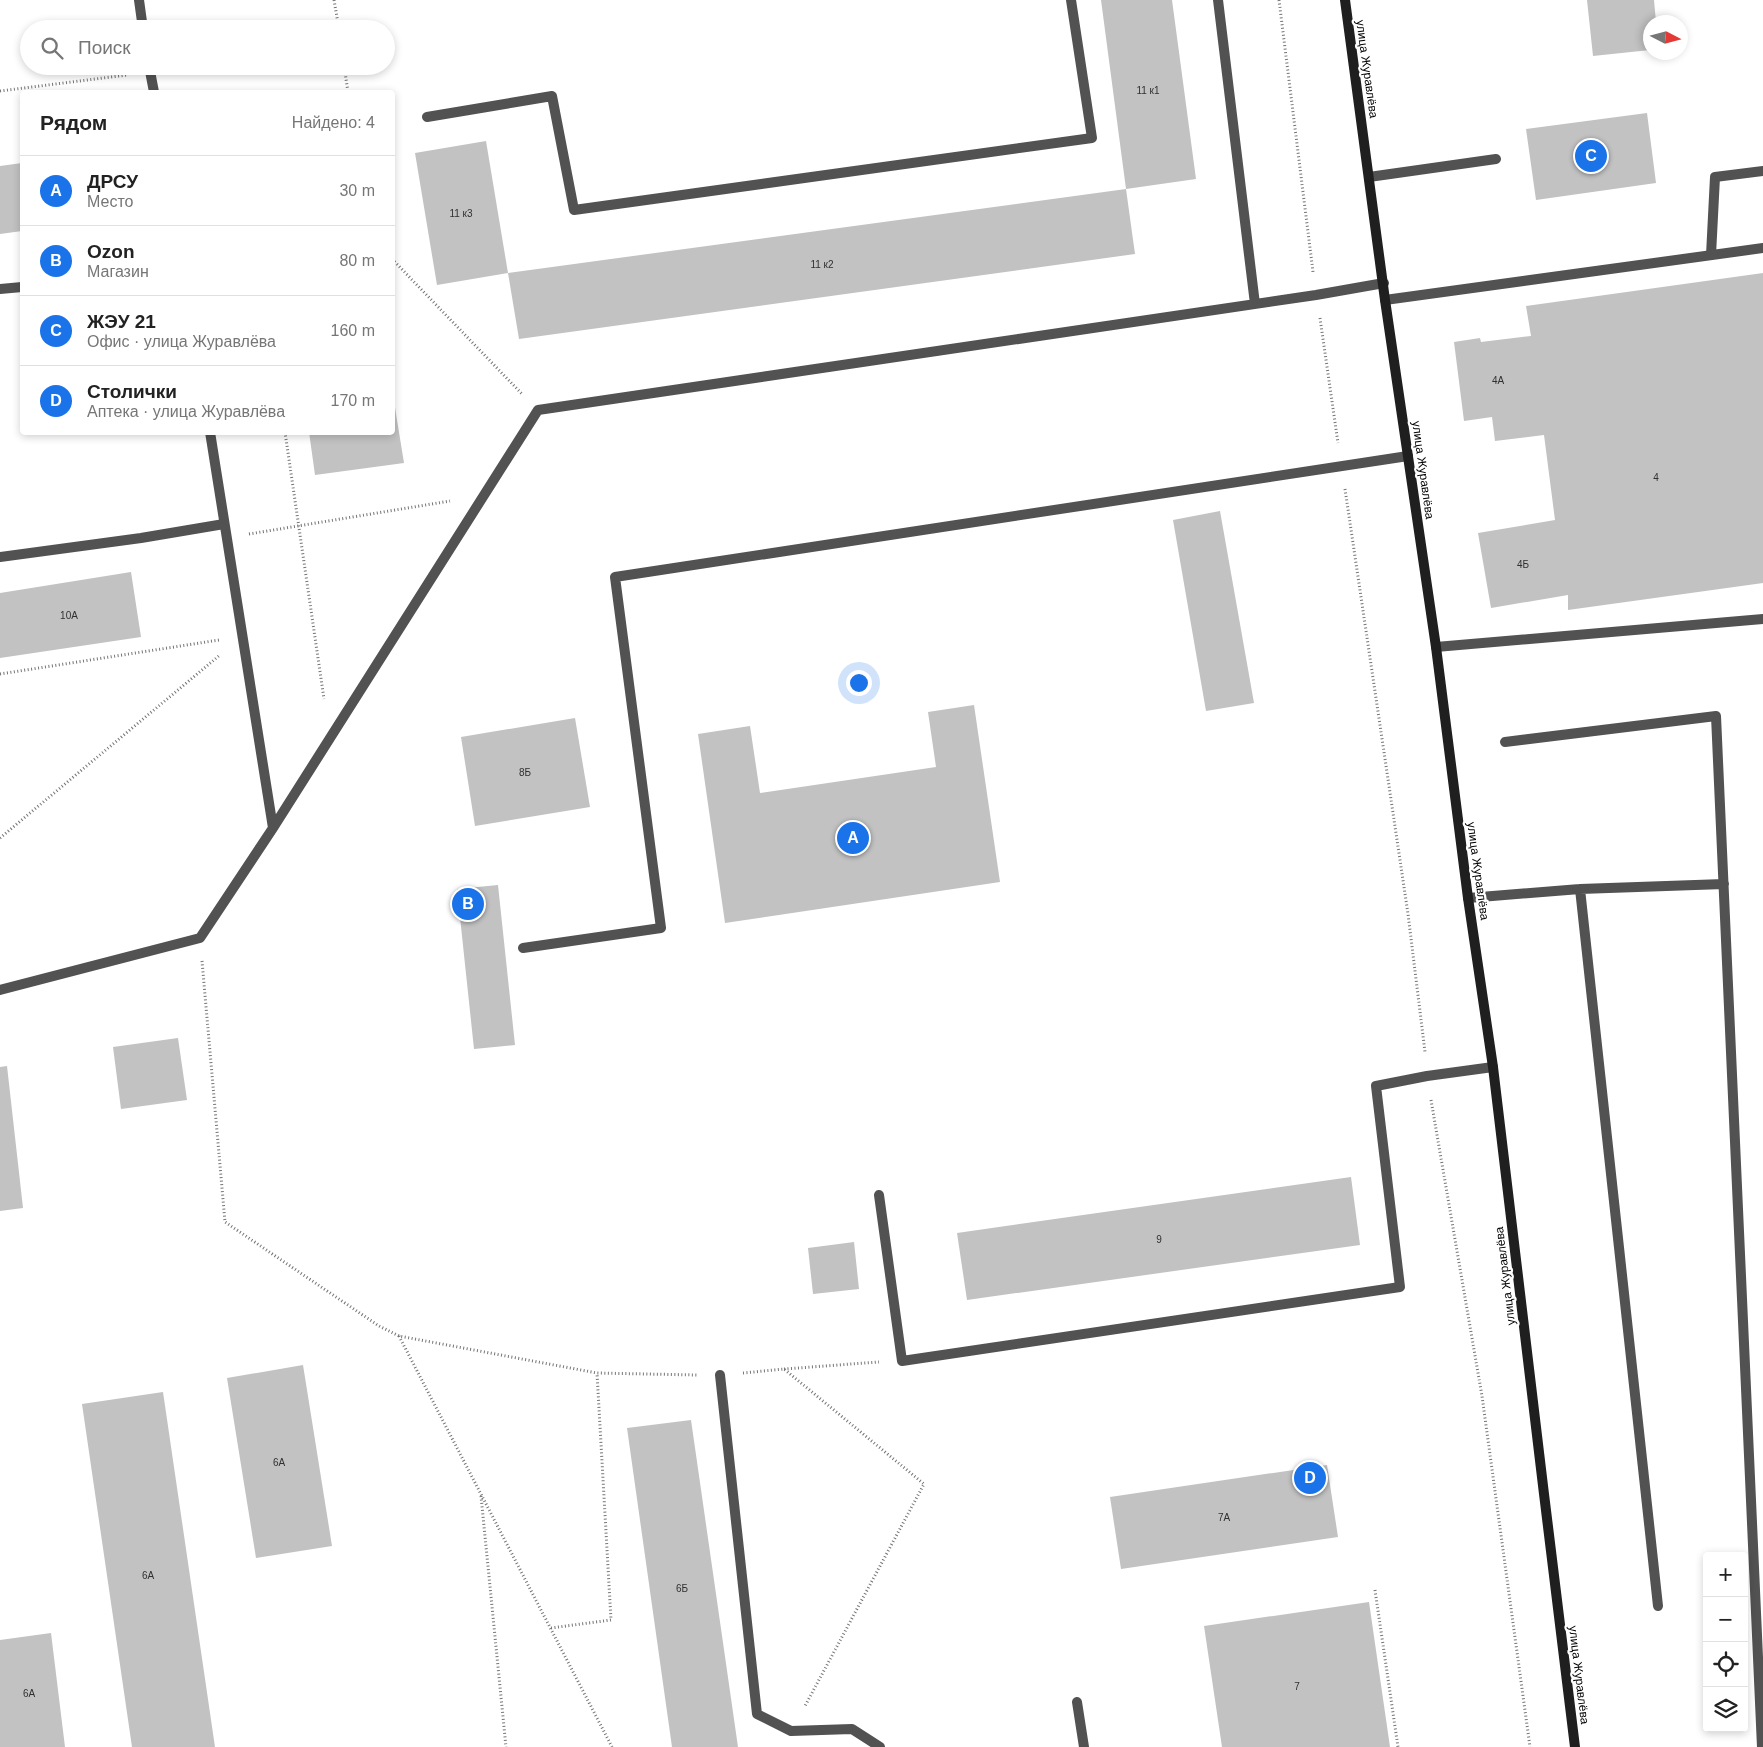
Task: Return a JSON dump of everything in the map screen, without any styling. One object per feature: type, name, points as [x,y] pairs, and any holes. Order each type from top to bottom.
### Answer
[{"type":"street","name":"улица Журавлёва","points":[[1345,0],[1436,647],[1468,898],[1493,1067],[1575,1747]]},
{"type":"lane","points":[[139,0],[142,20]]},
{"type":"lane","points":[[427,117],[552,96],[574,210],[1092,138],[1071,0]]},
{"type":"lane","points":[[1218,0],[1255,304]]},
{"type":"lane","points":[[151,75],[154,90]]},
{"type":"lane","points":[[1369,177],[1496,159]]},
{"type":"lane","points":[[1711,255],[1715,177],[1763,171]]},
{"type":"lane","points":[[1386,300],[1763,248]]},
{"type":"lane","points":[[0,990],[200,938],[273,828],[538,410],[1316,295],[1384,283]]},
{"type":"lane","points":[[0,289],[20,287]]},
{"type":"lane","points":[[210,435],[273,828]]},
{"type":"lane","points":[[523,948],[661,928],[616,577],[1408,456]]},
{"type":"lane","points":[[0,556],[141,538],[224,524]]},
{"type":"lane","points":[[1436,647],[1763,619]]},
{"type":"lane","points":[[1505,742],[1716,716],[1762,1747]]},
{"type":"lane","points":[[1468,898],[1580,889],[1724,884]]},
{"type":"lane","points":[[1580,889],[1658,1606]]},
{"type":"lane","points":[[879,1195],[902,1360],[1400,1287],[1376,1086],[1428,1076],[1493,1067]]},
{"type":"lane","points":[[720,1375],[757,1714],[791,1731],[852,1729],[880,1747]]},
{"type":"lane","points":[[1077,1702],[1084,1747]]},
{"type":"path","points":[[334,0],[337,20]]},
{"type":"path","points":[[1279,0],[1316,295],[1407,904],[1428,1076],[1482,1396],[1530,1747]]},
{"type":"path","points":[[0,91],[109,75]]},
{"type":"path","points":[[345,75],[348,90]]},
{"type":"path","points":[[395,262],[538,410]]},
{"type":"path","points":[[285,435],[330,737]]},
{"type":"path","points":[[226,537],[299,527],[483,496]]},
{"type":"path","points":[[0,674],[242,637]]},
{"type":"path","points":[[0,838],[242,637]]},
{"type":"path","points":[[200,938],[225,1222],[378,1326],[399,1336],[597,1373],[720,1375],[902,1360]]},
{"type":"path","points":[[399,1336],[612,1747]]},
{"type":"path","points":[[784,1369],[924,1484],[791,1731]]},
{"type":"path","points":[[551,1628],[612,1620],[597,1373]]},
{"type":"path","points":[[480,1492],[506,1747]]},
{"type":"path","points":[[1375,1590],[1398,1747]]},
{"type":"building","points":[[1101,0],[1172,0],[1196,179],[1126,189]]},
{"type":"building","points":[[1587,0],[1654,0],[1655,15],[1643,15],[1643,51],[1593,56]]},
{"type":"building","points":[[1647,113],[1656,183],[1536,200],[1526,129]]},
{"type":"building","points":[[486,141],[508,273],[437,285],[415,153]]},
{"type":"building","points":[[20,163],[20,231],[0,234],[0,166]]},
{"type":"building","points":[[1126,189],[1135,254],[519,339],[508,273]]},
{"type":"building","points":[[1763,273],[1763,583],[1568,610],[1568,595],[1491,608],[1478,533],[1555,520],[1544,435],[1495,441],[1492,417],[1464,421],[1454,342],[1480,338],[1481,342],[1531,336],[1526,306]]},
{"type":"building","points":[[395,408],[404,463],[315,475],[309,435],[395,435]]},
{"type":"building","points":[[1220,511],[1254,703],[1206,711],[1173,520]]},
{"type":"building","points":[[131,572],[141,637],[0,658],[0,593]]},
{"type":"building","points":[[974,705],[1000,882],[725,923],[698,734],[750,726],[760,793],[936,767],[928,712]]},
{"type":"building","points":[[575,718],[590,807],[475,826],[461,737]]},
{"type":"building","points":[[498,885],[515,1045],[474,1049],[457,889]]},
{"type":"building","points":[[178,1038],[187,1100],[121,1109],[113,1047]]},
{"type":"building","points":[[7,1066],[23,1208],[0,1211],[0,1067]]},
{"type":"building","points":[[1351,1177],[1360,1245],[967,1300],[957,1233]]},
{"type":"building","points":[[854,1242],[859,1289],[813,1294],[808,1248]]},
{"type":"building","points":[[303,1365],[332,1546],[256,1558],[227,1378]]},
{"type":"building","points":[[163,1392],[215,1747],[132,1747],[82,1404]]},
{"type":"building","points":[[691,1420],[738,1747],[672,1747],[627,1428]]},
{"type":"building","points":[[1327,1465],[1338,1537],[1121,1569],[1110,1497]]},
{"type":"building","points":[[1369,1602],[1390,1747],[1222,1747],[1204,1626]]},
{"type":"building","points":[[51,1633],[65,1747],[0,1747],[0,1640]]},
{"type":"place","name":"ЖЭУ 21","points":[[1591,156]]},
{"type":"place","name":"ДРСУ","points":[[853,838]]},
{"type":"place","name":"Ozon","points":[[468,904]]},
{"type":"place","name":"Столички","points":[[1310,1478]]}]
